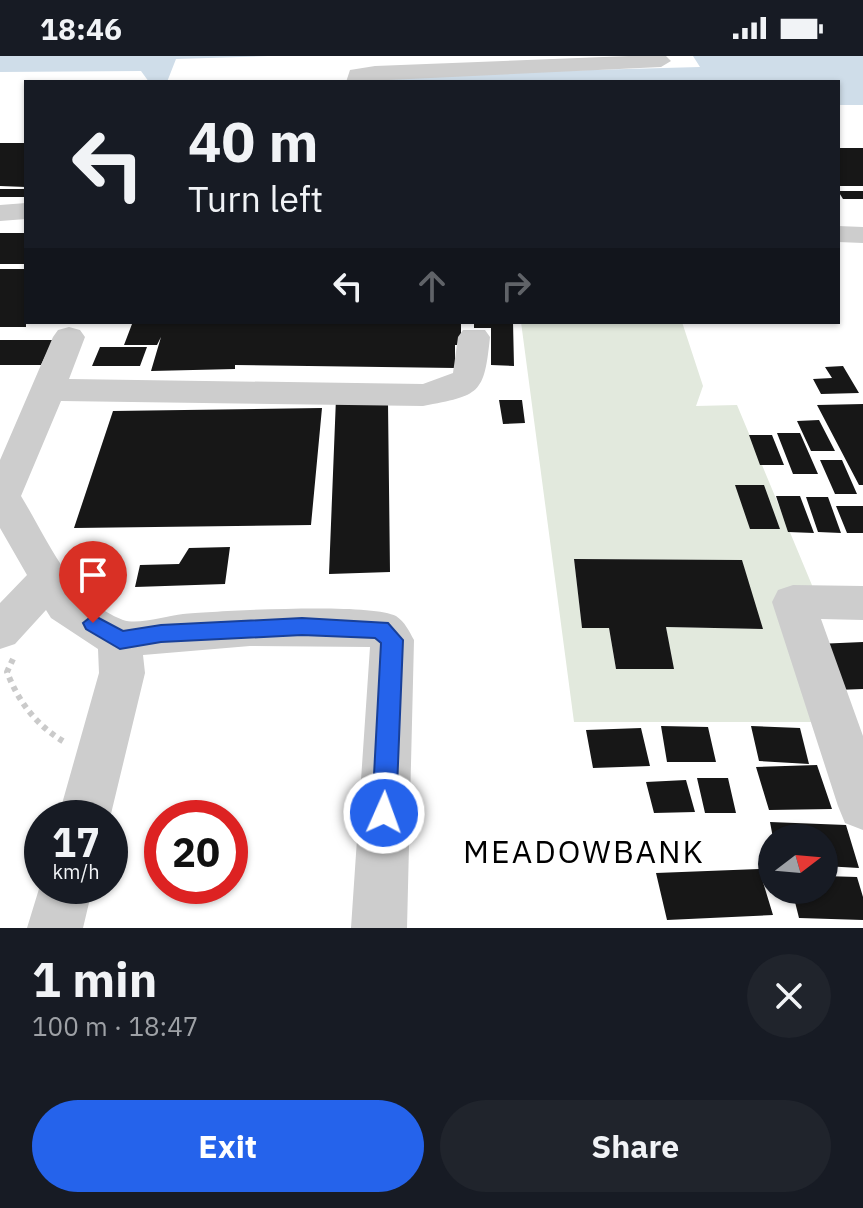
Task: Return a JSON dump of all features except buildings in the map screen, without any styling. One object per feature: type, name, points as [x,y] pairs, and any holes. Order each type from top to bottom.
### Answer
[{"type":"street","points":[[357,80],[357,74],[375,72],[661,61]]},
{"type":"street","points":[[0,213],[24,211]]},
{"type":"street","points":[[840,234],[863,235]]},
{"type":"street","points":[[69,337],[1,494],[66,606],[120,640],[161,633],[302,627],[380,629],[392,640],[379,928]]},
{"type":"street","points":[[48,390],[423,395],[449,390],[469,378],[474,337]]},
{"type":"street","points":[[9,639],[49,579]]},
{"type":"street","points":[[863,603],[793,602],[863,806]]},
{"type":"street","points":[[89,800],[122,673],[120,640]]},
{"type":"street","points":[[55,928],[61,904]]},
{"type":"path","points":[[9,639],[7,672],[17,701],[51,735],[99,761]]},
{"type":"shaded area","points":[[0,56],[268,56],[176,59],[168,80],[148,80],[141,71],[0,72]]},
{"type":"shaded area","points":[[693,56],[863,56],[863,105],[840,105],[840,80],[373,80],[373,76],[700,67]]},
{"type":"shaded area","points":[[521,324],[683,324],[703,386],[696,406],[737,405],[814,590],[814,722],[574,722]],"holes":[[[574,559],[742,561],[762,629],[666,627],[673,669],[616,669],[609,628],[582,627]]]},
{"type":"district","name":"MEADOWBANK","points":[[584,851]]},
{"type":"route","points":[[93,623],[120,640],[161,633],[302,627],[380,629],[392,640],[384,813]]}]
